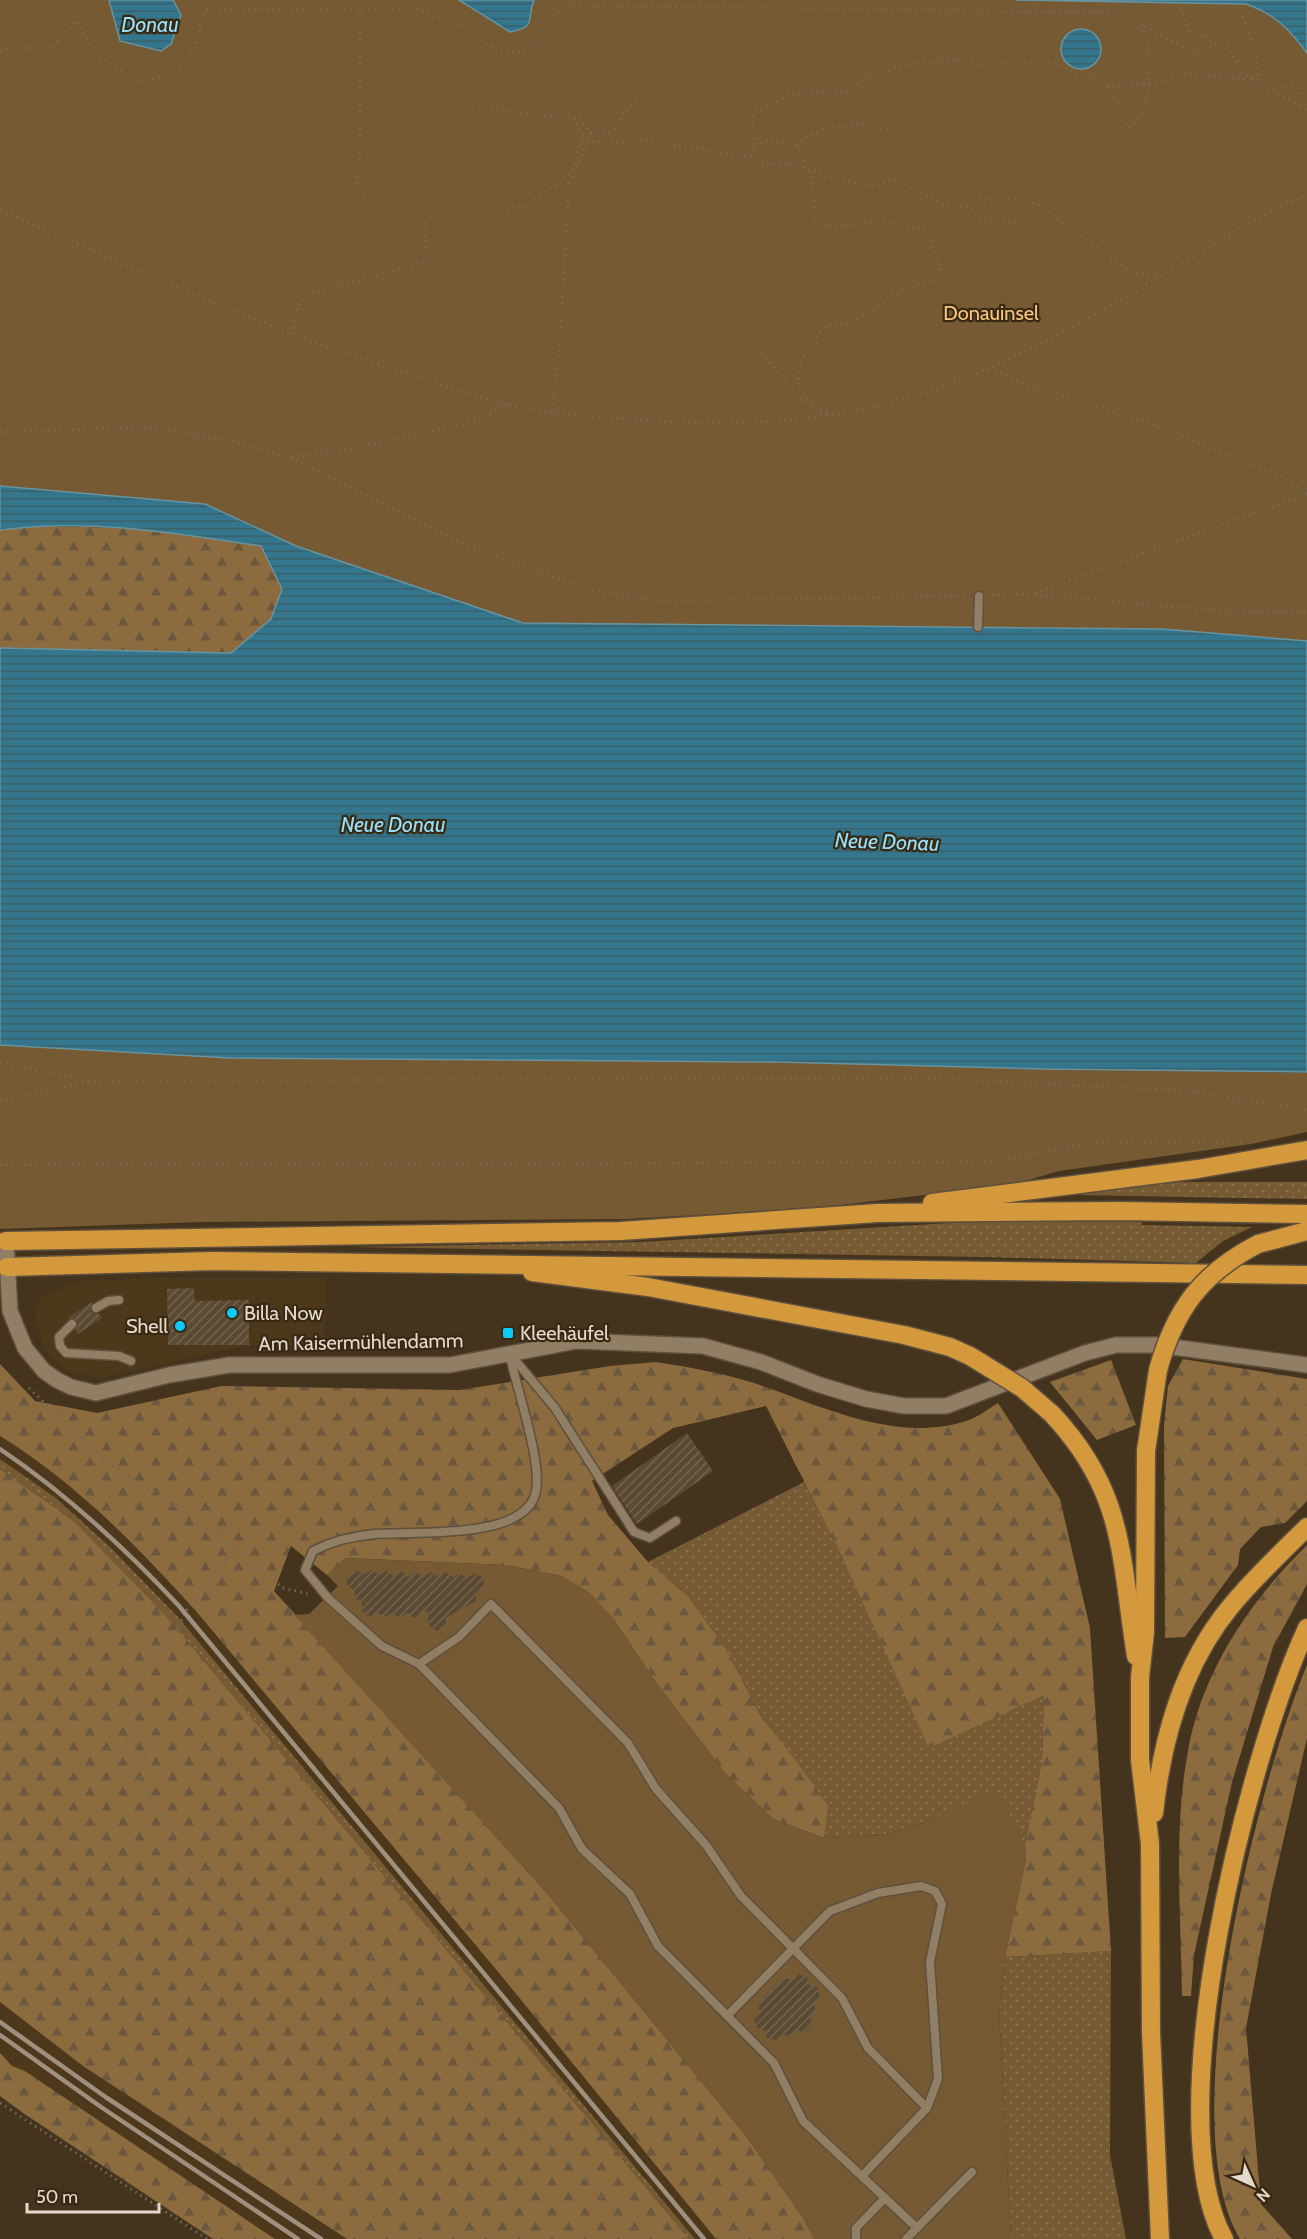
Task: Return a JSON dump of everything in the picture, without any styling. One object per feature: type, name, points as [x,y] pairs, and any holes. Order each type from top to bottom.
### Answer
[{"type":"highway","points":[[877,1213],[938,1202],[1198,1168],[1307,1150]]},
{"type":"highway","points":[[3,1241],[621,1230],[877,1213],[1131,1211],[1307,1214]]},
{"type":"highway","points":[[1160,2239],[1151,2032],[1150,1844],[1140,1760],[1140,1677],[1145,1632],[1146,1451],[1158,1370],[1174,1323],[1196,1290],[1224,1264],[1258,1244],[1307,1231]]},
{"type":"highway","points":[[4,1267],[212,1261],[1307,1275]]},
{"type":"highway","points":[[470,1263],[671,1291],[904,1335],[970,1356],[1022,1388],[1053,1413],[1084,1452],[1110,1508],[1126,1571],[1140,1677]]},
{"type":"highway","points":[[1150,1844],[1163,1750],[1176,1704],[1194,1662],[1230,1607],[1307,1527]]},
{"type":"highway","points":[[1224,2239],[1208,2200],[1203,2171],[1202,2082],[1207,2018],[1229,1884],[1252,1786],[1276,1706],[1307,1628]]},
{"type":"street","name":"Am Kaisermühlendamm","points":[[3,1241],[10,1311],[25,1348],[44,1371],[57,1380],[71,1388],[96,1393],[169,1375],[230,1365],[450,1365],[509,1352],[577,1341],[702,1346],[761,1362],[817,1384],[866,1399],[904,1406],[946,1406],[1085,1353],[1116,1345],[1158,1346],[1307,1365]]},
{"type":"lane","points":[[978,627],[979,596]]},
{"type":"lane","points":[[96,1308],[108,1301],[119,1300]]},
{"type":"lane","points":[[72,1324],[59,1337],[60,1346],[66,1353],[119,1356],[131,1361]]},
{"type":"lane","points":[[509,1352],[555,1408],[634,1532],[650,1538],[676,1521]]},
{"type":"lane","points":[[509,1352],[536,1465],[536,1492],[524,1513],[504,1524],[372,1534],[325,1545],[313,1551],[305,1570],[328,1598],[382,1647],[419,1664],[559,1808],[582,1849],[630,1894],[658,1946],[774,2063],[803,2121],[917,2228]]},
{"type":"lane","points":[[419,1664],[459,1637],[491,1604],[628,1743],[656,1789],[706,1845],[741,1896],[842,1998],[868,2048],[927,2108]]},
{"type":"lane","points":[[728,2015],[830,1911],[878,1893],[921,1886],[935,1891],[942,1904],[930,1962],[938,2079],[927,2108],[862,2176]]},
{"type":"lane","points":[[906,2239],[972,2172]]},
{"type":"lane","points":[[856,2239],[856,2228],[885,2198]]},
{"type":"path","points":[[0,51],[13,48],[51,48],[76,21],[99,57],[139,82],[174,74],[194,51],[205,10],[412,8],[461,25],[498,52],[506,54],[534,48],[549,20],[566,5],[1127,13],[1179,46],[1202,51],[1214,44],[1227,46],[1243,73],[1261,91],[1273,91],[1293,85],[1298,89],[1307,109]]},
{"type":"path","points":[[1180,8],[1191,33],[1208,37],[1214,44]]},
{"type":"path","points":[[292,334],[303,297],[426,262],[425,224],[357,191],[360,153],[360,9]]},
{"type":"path","points":[[1107,86],[1149,84],[1189,74],[1256,81],[1259,78],[1257,56],[1251,32],[1241,14]]},
{"type":"path","points":[[750,156],[756,135],[752,130],[754,112],[774,101],[784,99],[789,94],[827,91],[845,93],[865,78],[904,64],[955,60],[978,64],[1058,63],[1073,73],[1098,79],[1107,86],[1119,102],[1118,115],[1127,127],[1138,122],[1143,114],[1151,77],[1146,34],[1141,23]]},
{"type":"path","points":[[1273,91],[1307,109]]},
{"type":"path","points":[[591,133],[610,132],[618,127],[622,114],[636,101]]},
{"type":"path","points":[[479,106],[538,115],[578,117],[591,133]]},
{"type":"path","points":[[572,117],[583,136],[572,179]]},
{"type":"path","points":[[797,146],[802,139],[824,129],[856,124],[888,129],[895,126],[903,127]]},
{"type":"path","points":[[552,412],[560,344],[569,185],[591,133]]},
{"type":"path","points":[[581,144],[588,141],[632,144],[652,138],[664,140],[678,148],[685,146],[750,156],[767,164],[778,163],[808,167],[830,177],[869,186],[898,179],[944,205],[967,207],[983,221],[1023,222]]},
{"type":"path","points":[[754,145],[768,140],[797,146]]},
{"type":"path","points":[[797,146],[808,167],[815,190],[815,221],[834,227],[878,222],[924,231],[930,238],[941,271],[937,279],[931,282],[921,282],[915,288],[906,288],[898,294],[894,293],[883,303],[849,323],[826,325],[817,336],[816,344],[801,358],[798,382],[803,397],[830,415]]},
{"type":"path","points":[[507,209],[525,206],[532,199],[550,190],[573,169]]},
{"type":"path","points":[[967,207],[975,196],[992,201],[1018,199],[1038,205],[1128,270],[1138,274],[1162,276]]},
{"type":"path","points":[[0,210],[292,334],[369,363],[507,405],[626,419],[725,423],[830,415],[924,393],[988,367],[1070,328],[1278,207],[1307,196]]},
{"type":"path","points":[[758,350],[783,377],[794,396],[810,405],[816,405]]},
{"type":"path","points":[[988,367],[1026,384],[1157,426],[1282,477],[1307,494],[1032,594]]},
{"type":"path","points":[[290,457],[334,452],[477,421],[507,405]]},
{"type":"path","points":[[0,432],[150,427],[227,440],[290,457],[461,543],[593,591],[663,601],[1032,594],[1223,611],[1307,612]]},
{"type":"path","points":[[0,1063],[89,1081],[929,1078],[1188,1090],[1307,1110]]},
{"type":"path","points":[[0,1101],[89,1081]]},
{"type":"path","points":[[0,1165],[988,1162],[1096,1142],[1245,1142]]},
{"type":"path","points":[[29,1388],[106,1461],[236,1548],[283,1588],[328,1598]]},
{"type":"path","points":[[141,1780],[123,1773],[116,1764],[117,1756],[137,1728],[138,1683],[174,1634],[184,1612],[210,1583],[215,1571],[236,1548]]},
{"type":"path","points":[[137,1728],[148,1741],[139,1766],[141,1780],[162,1814],[183,1863],[216,1905],[257,1934],[321,1938],[357,1950],[375,1960],[400,1988],[433,2012],[454,2034],[485,2079],[497,2108],[549,2143],[586,2180],[638,2239]]},
{"type":"path","points":[[0,2103],[207,2239]]},
{"type":"shaded area","name":"Shell","points":[[157,1278],[326,1278],[324,1346],[249,1345],[102,1378],[71,1373],[53,1360],[45,1350],[35,1321],[37,1303],[42,1297],[80,1281]]},
{"type":"shaded area","points":[[0,1436],[29,1454],[76,1490],[152,1563],[195,1610],[499,1973],[716,2239],[695,2239],[178,1617],[111,1548],[56,1498],[0,1459]]},
{"type":"shaded area","points":[[0,2002],[83,2066],[347,2239],[275,2239],[26,2071],[12,2066],[0,2053]]},
{"type":"green space","name":"Donauinsel","points":[[0,0],[109,0],[174,8],[173,0],[459,0],[477,9],[534,0],[1016,0],[1246,4],[1256,8],[1281,24],[1307,53],[1307,641],[1162,629],[523,623],[296,546],[205,504],[0,486]]},
{"type":"green space","points":[[28,526],[139,528],[261,546],[282,589],[271,619],[231,653],[0,648],[0,530]]},
{"type":"green space","points":[[0,1045],[230,1058],[778,1062],[1307,1073],[1307,1132],[1251,1144],[1059,1171],[1015,1184],[841,1205],[626,1219],[202,1222],[0,1229]]},
{"type":"green space","points":[[1169,1182],[1307,1182],[1307,1199],[1077,1195]]},
{"type":"green space","points":[[982,1221],[1142,1222],[1142,1225],[1252,1227],[1223,1241],[1196,1263],[986,1257],[350,1247],[641,1242]]},
{"type":"green space","points":[[1183,1359],[1307,1379],[1307,1501],[1285,1523],[1261,1527],[1240,1549],[1238,1565],[1185,1637],[1165,1638],[1164,1425],[1168,1386]]},
{"type":"green space","points":[[1111,1360],[1136,1425],[1097,1440],[1050,1382]]},
{"type":"green space","points":[[656,1362],[742,1379],[831,1411],[885,1425],[912,1428],[939,1427],[970,1420],[998,1403],[1060,1499],[1090,1628],[1111,1951],[1005,1957],[1026,1859],[1025,1845],[1042,1761],[1044,1695],[929,1748],[844,1561],[766,1406],[673,1428],[592,1481],[608,1515],[648,1562],[689,1597],[726,1649],[760,1715],[828,1806],[824,1838],[773,1819],[725,1773],[654,1680],[613,1618],[561,1576],[506,1565],[346,1558],[327,1575],[291,1546],[274,1591],[546,1892],[746,2136],[804,2219],[814,2239],[716,2239],[499,1973],[195,1610],[104,1516],[54,1473],[0,1436],[0,1364],[35,1401],[97,1413],[221,1386],[460,1390],[610,1366]]},
{"type":"green space","points":[[0,1459],[56,1498],[111,1548],[178,1617],[695,2239],[689,2239],[167,1617],[75,1522],[0,1469]]},
{"type":"green space","points":[[0,1469],[75,1522],[167,1617],[689,2239],[347,2239],[83,2066],[0,2002]]},
{"type":"green space","points":[[804,1482],[844,1561],[1044,1695],[1042,1761],[1025,1845],[996,1790],[923,1823],[883,1835],[824,1838],[827,1806],[794,1758],[760,1715],[726,1649],[689,1597],[648,1562]]},
{"type":"green space","points":[[1307,1545],[1307,1584],[1273,1647],[1232,1782],[1194,1955],[1191,1996],[1182,1996],[1179,1842],[1183,1781],[1195,1721],[1204,1693],[1231,1639],[1266,1590]]},
{"type":"green space","points":[[346,1558],[506,1565],[561,1576],[588,1591],[613,1618],[654,1680],[725,1773],[773,1819],[824,1838],[883,1835],[923,1823],[996,1789],[1025,1845],[1026,1859],[1005,1957],[999,2011],[1011,2239],[814,2239],[804,2219],[746,2136],[546,1892],[294,1615],[309,1614],[338,1586],[327,1575]]},
{"type":"green space","points":[[1307,1665],[1307,1738],[1271,1894],[1246,2028],[1261,2204],[1292,2239],[1240,2239],[1221,2187],[1214,2118],[1218,2039],[1229,1954],[1246,1869],[1266,1789],[1287,1719]]},
{"type":"green space","points":[[1111,1951],[1110,2155],[1126,2239],[1011,2239],[999,2011],[1005,1957]]},
{"type":"green space","points":[[0,2053],[12,2066],[25,2071],[275,2239],[213,2239],[23,2113],[0,2096]]},
{"type":"water","name":"Donau","points":[[109,0],[173,0],[181,15],[171,44],[161,51],[120,41]]},
{"type":"water","points":[[459,0],[534,0],[528,25],[510,32]]},
{"type":"water","points":[[1016,0],[1307,0],[1307,53],[1281,23],[1265,12],[1246,4]]},
{"type":"water","points":[[1081,29],[1089,30],[1095,35],[1100,41],[1100,57],[1095,63],[1089,68],[1081,69],[1073,68],[1067,63],[1062,57],[1061,49],[1062,41],[1067,35],[1073,30]]},
{"type":"water","name":"Neue Donau","points":[[0,486],[205,504],[296,546],[523,623],[1162,629],[1307,641],[1307,1072],[1045,1069],[778,1062],[230,1058],[0,1045],[0,648],[231,653],[271,619],[282,589],[261,546],[164,532],[98,526],[0,530]]},
{"type":"building","points":[[194,1288],[195,1301],[249,1300],[249,1345],[168,1345],[167,1289]]},
{"type":"building","points":[[92,1302],[91,1312],[99,1314],[102,1318],[78,1334],[75,1330],[78,1325],[77,1320],[68,1318]]},
{"type":"building","points":[[687,1433],[713,1471],[637,1524],[612,1486]]},
{"type":"building","points":[[357,1570],[364,1575],[372,1570],[379,1575],[387,1571],[393,1576],[402,1571],[408,1577],[416,1572],[423,1577],[431,1572],[438,1577],[446,1572],[453,1577],[460,1573],[467,1578],[475,1573],[484,1578],[483,1588],[476,1592],[476,1601],[446,1618],[446,1626],[437,1631],[429,1626],[427,1610],[414,1618],[407,1613],[399,1617],[392,1613],[384,1617],[378,1613],[370,1617],[362,1611],[362,1603],[355,1598],[355,1590],[347,1586],[347,1576]]},
{"type":"building","points":[[798,1974],[807,1977],[809,1985],[817,1987],[820,1997],[814,2003],[816,2011],[810,2017],[812,2025],[805,2033],[797,2030],[791,2036],[782,2034],[777,2040],[767,2038],[765,2030],[757,2028],[754,2018],[760,2012],[758,2003],[783,1978],[792,1980]]},
{"type":"railway","points":[[0,1449],[25,1466],[94,1522],[179,1606],[704,2239]]},
{"type":"railway","points":[[0,2022],[107,2098],[321,2239]]},
{"type":"railway","points":[[0,2035],[101,2107],[298,2239]]},
{"type":"place","name":"Billa Now","points":[[232,1313]]},
{"type":"place","name":"Shell","points":[[180,1326]]},
{"type":"place","name":"Kleehäufel","points":[[508,1333]]}]
